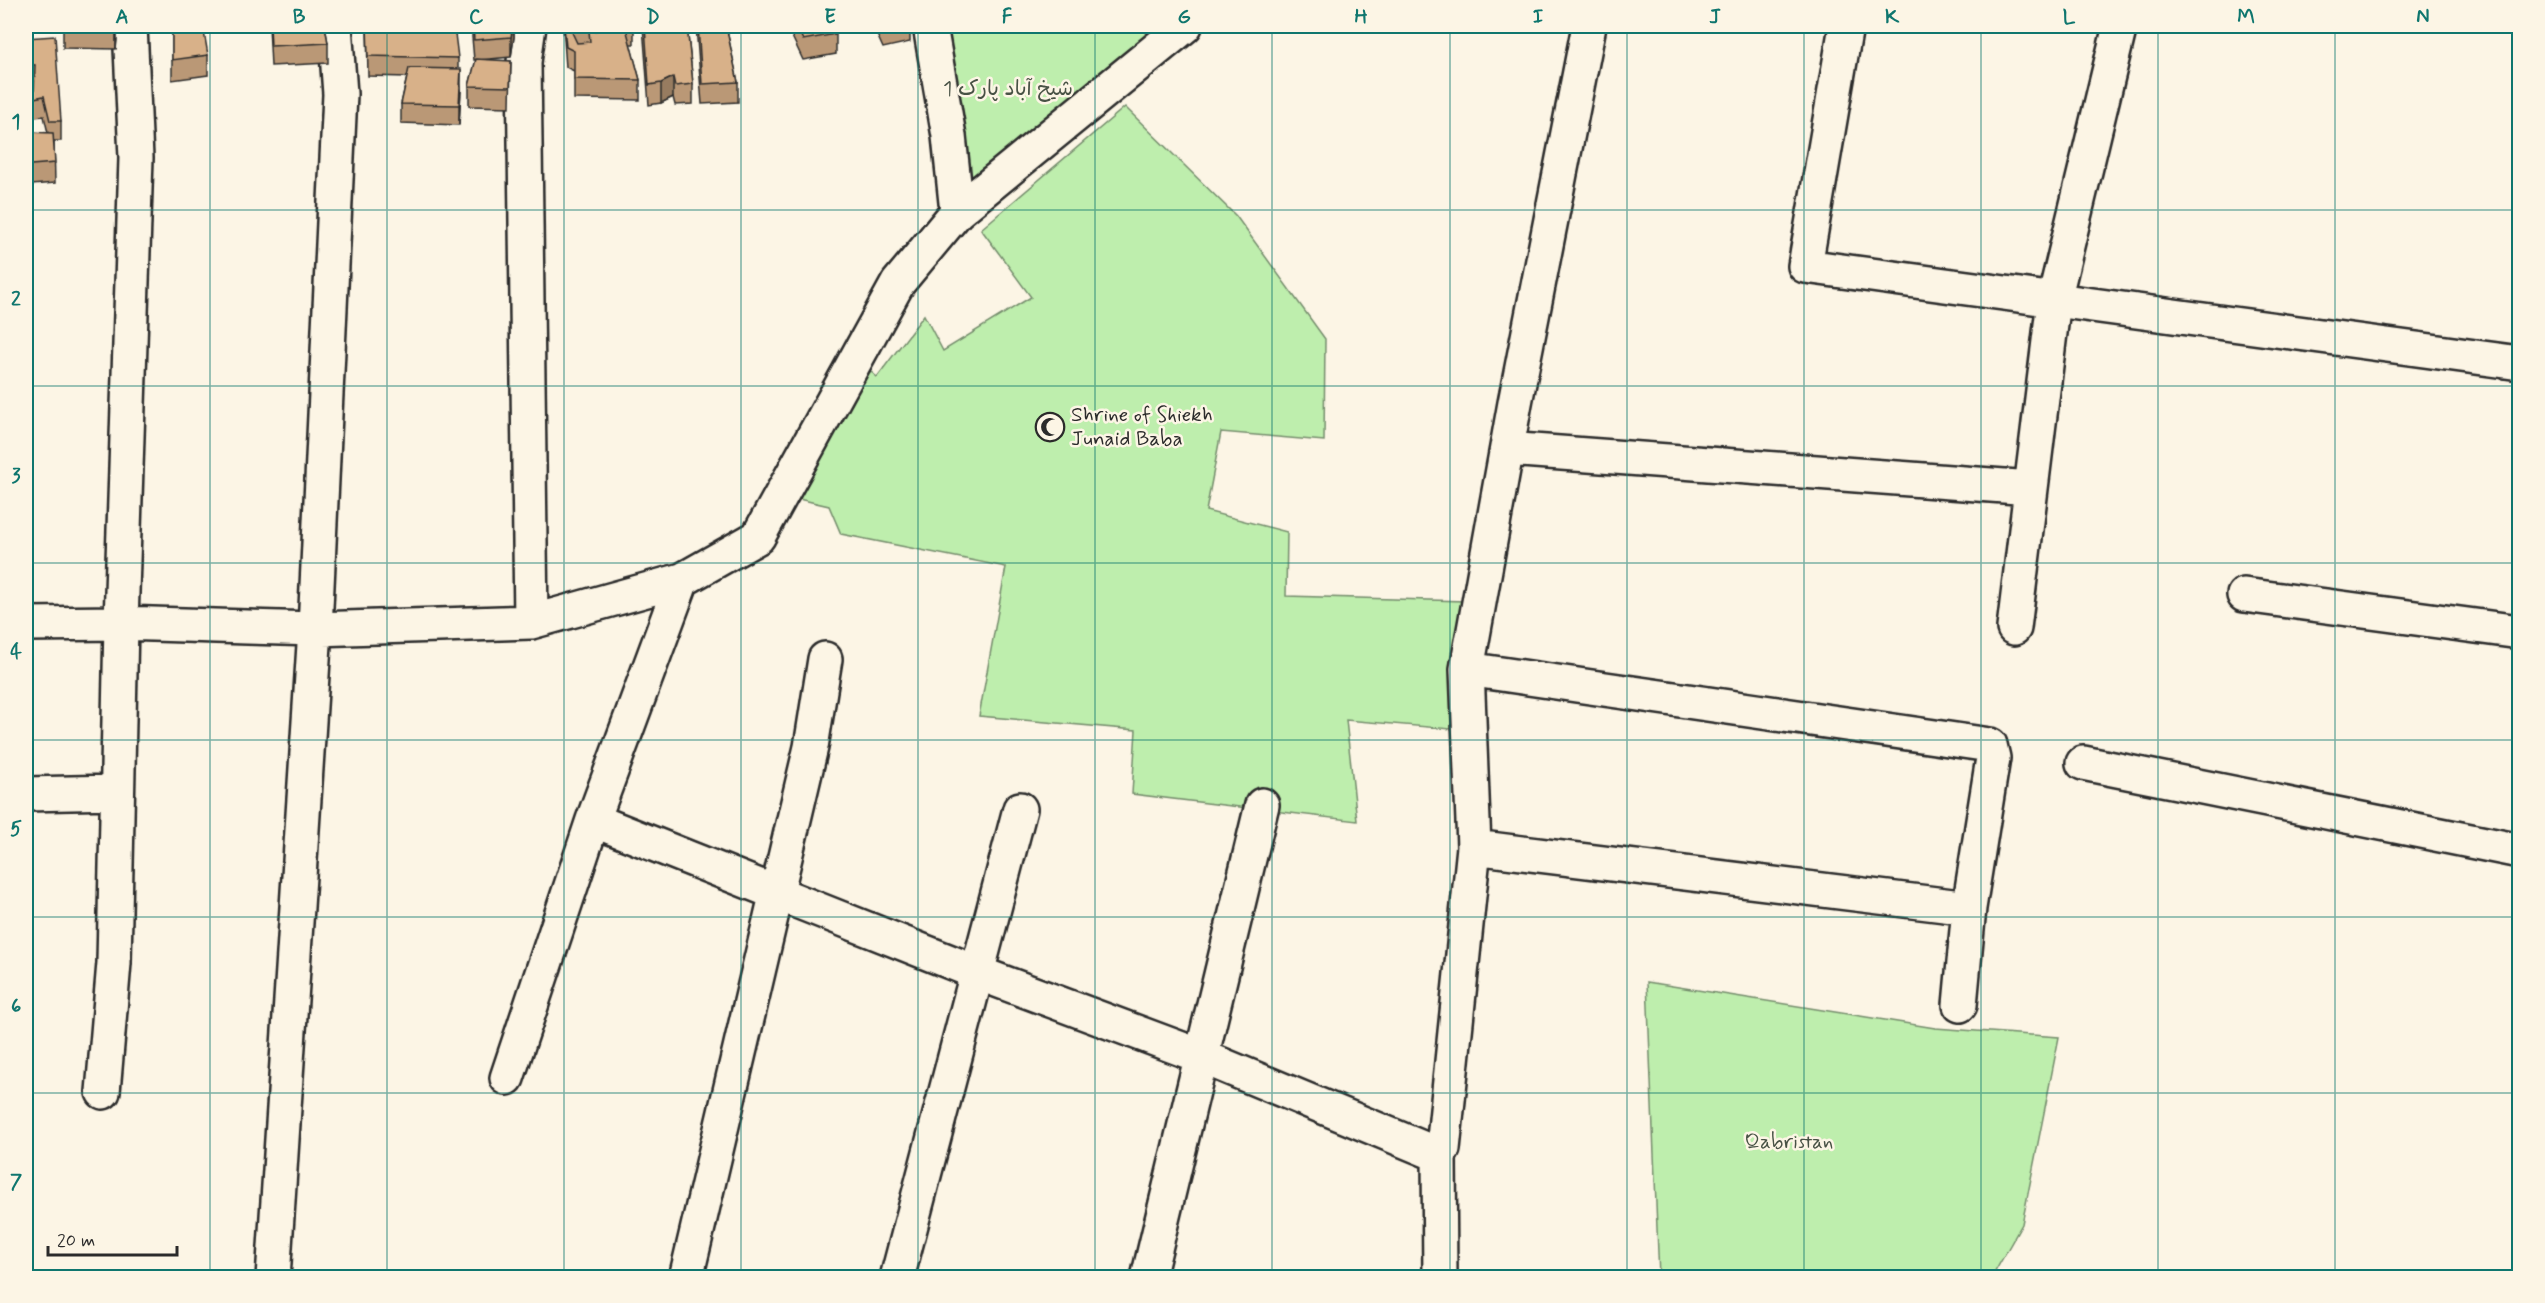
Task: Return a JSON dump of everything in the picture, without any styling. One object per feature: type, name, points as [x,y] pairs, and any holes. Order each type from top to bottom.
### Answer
[{"type":"street","points":[[103,1092],[114,963],[116,792],[136,158],[130,26]]},
{"type":"street","points":[[273,1278],[315,629],[340,94],[335,26]]},
{"type":"street","points":[[529,26],[524,62],[531,622]]},
{"type":"street","points":[[930,26],[949,136],[957,212]]},
{"type":"street","points":[[26,624],[121,623],[315,629],[531,622],[682,580],[758,537],[898,283],[957,212],[1185,26]]},
{"type":"street","points":[[1440,1278],[1439,1155],[1443,1149],[1474,847],[1467,669],[1507,448],[1589,26]]},
{"type":"street","points":[[1846,26],[1805,266],[2520,363]]},
{"type":"street","points":[[2014,628],[2054,300],[2120,26]]},
{"type":"street","points":[[1507,448],[2031,488]]},
{"type":"street","points":[[507,1078],[593,820],[682,580]]},
{"type":"street","points":[[2244,595],[2520,632]]},
{"type":"street","points":[[686,1278],[811,747],[825,659]]},
{"type":"street","points":[[1467,669],[1990,746],[1993,758],[1969,908],[1960,1005]]},
{"type":"street","points":[[2083,764],[2520,851]]},
{"type":"street","points":[[26,794],[116,792]]},
{"type":"street","points":[[1148,1278],[1262,805]]},
{"type":"street","points":[[897,1278],[1020,809]]},
{"type":"street","points":[[593,820],[978,973],[1203,1057],[1439,1155]]},
{"type":"street","points":[[1474,847],[1969,908]]},
{"type":"green space","name":"شیخ آباد پارک 1","points":[[930,26],[1185,26],[957,212]]},
{"type":"green space","points":[[1125,107],[1236,216],[1325,339],[1324,441],[1221,432],[1206,511],[1287,532],[1286,596],[1465,601],[1463,730],[1346,720],[1357,821],[1132,794],[1136,730],[979,716],[1006,567],[841,534],[829,506],[781,495],[856,359],[877,377],[924,315],[943,351],[1031,297],[981,229]]},
{"type":"green space","name":"Qabristan","points":[[1647,982],[1935,1028],[2059,1037],[2022,1224],[1992,1277],[1659,1277]]},
{"type":"building","points":[[63,26],[117,26],[116,29],[63,28]]},
{"type":"building","points":[[172,26],[203,26],[208,55],[172,60]]},
{"type":"building","points":[[270,26],[325,26],[328,43],[271,46]]},
{"type":"building","points":[[367,26],[454,26],[458,58],[368,56]]},
{"type":"building","points":[[473,26],[513,26],[511,37],[474,40]]},
{"type":"building","points":[[564,26],[569,26],[577,43],[590,42],[589,31],[626,28],[640,80],[574,79],[574,51],[566,47]]},
{"type":"building","points":[[645,26],[687,26],[693,84],[675,86],[673,77],[661,83],[649,85]]},
{"type":"building","points":[[698,26],[726,26],[738,82],[702,84]]},
{"type":"building","points":[[796,26],[833,26],[836,34],[803,40]]},
{"type":"building","points":[[55,36],[61,121],[50,121],[44,96],[34,98],[35,65],[26,64],[26,38]]},
{"type":"building","points":[[476,59],[511,61],[510,87],[469,86]]},
{"type":"building","points":[[409,68],[461,69],[459,105],[401,104]]},
{"type":"building","points":[[26,132],[53,133],[55,163],[26,165]]},
{"type":"place","name":"Shrine of Shiekh Junaid Baba","points":[[1050,427]]}]
